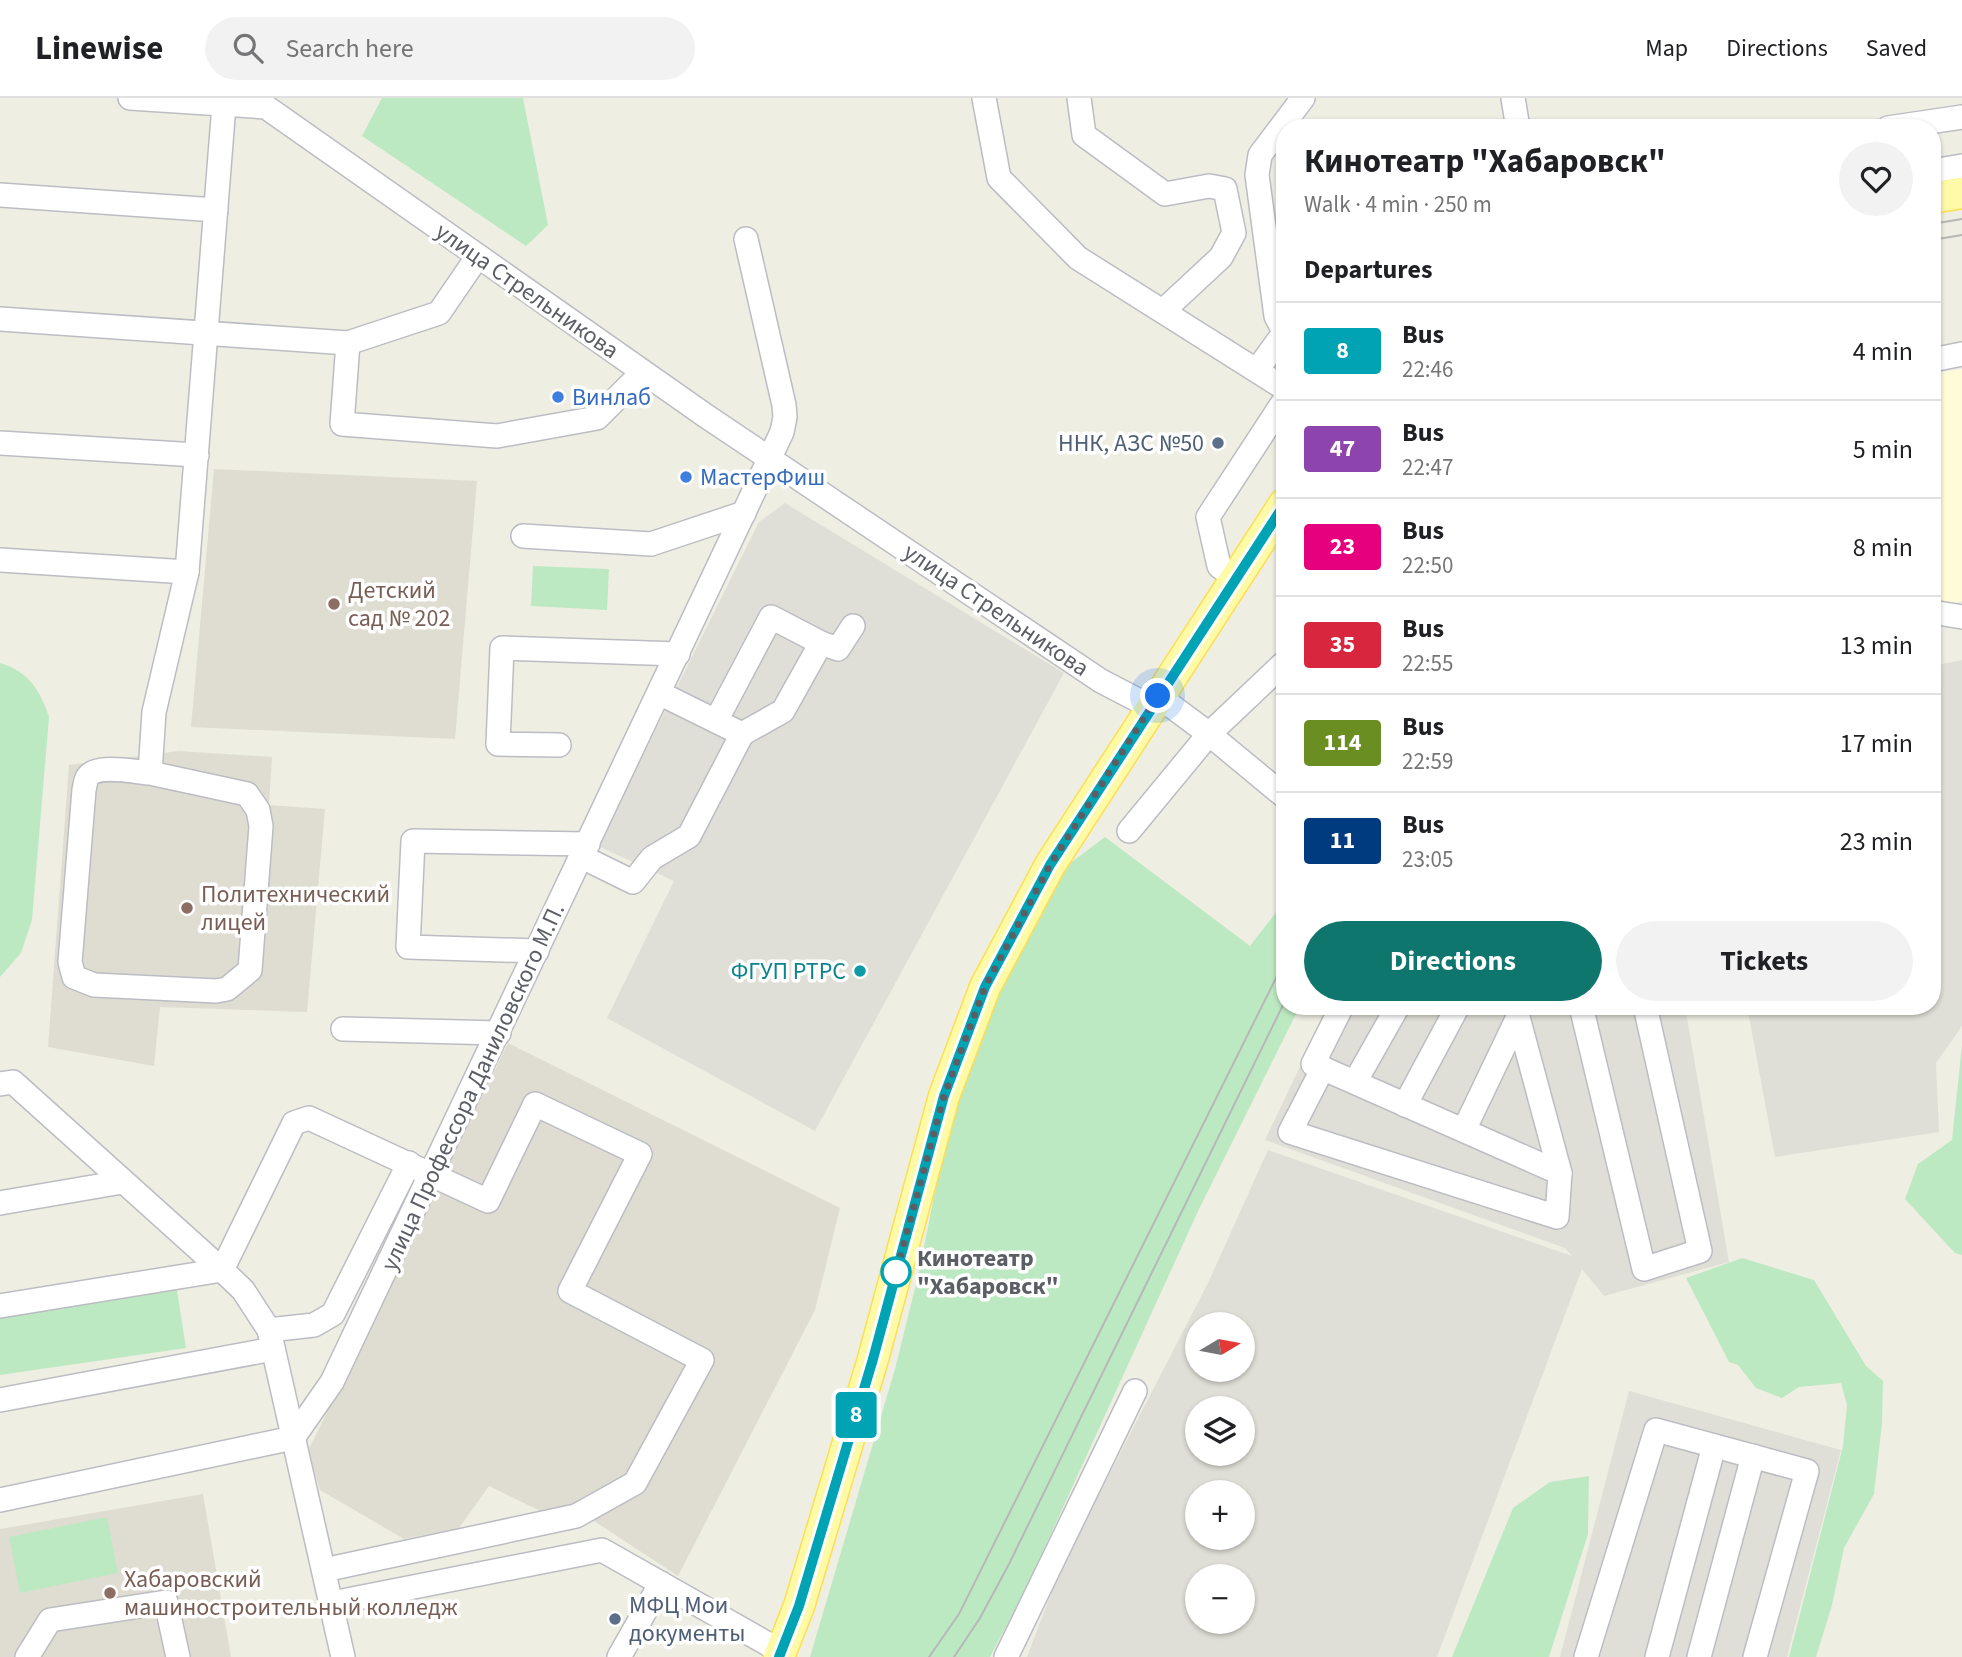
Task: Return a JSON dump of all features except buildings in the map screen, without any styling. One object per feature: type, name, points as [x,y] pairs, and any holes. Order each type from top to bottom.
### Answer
[{"type":"main road","points":[[1941,196],[1962,193]]},
{"type":"main road","points":[[781,1655],[799,1606],[873,1359],[944,1096],[981,999],[1050,865],[1276,516]]},
{"type":"street","name":"улица Стрельникова","points":[[130,98],[225,105],[268,103],[643,372],[1101,681],[1155,702],[1209,734],[1276,789]]},
{"type":"street","points":[[984,98],[999,178],[1079,258],[1276,383]]},
{"type":"street","points":[[1079,98],[1084,135],[1165,194],[1209,186],[1226,189],[1234,233],[1221,257],[1163,311]]},
{"type":"street","points":[[1287,119],[1303,98]]},
{"type":"street","points":[[1513,98],[1516,119]]},
{"type":"street","points":[[150,774],[154,712],[187,572],[225,105]]},
{"type":"street","points":[[1941,120],[1962,117]]},
{"type":"street","points":[[1276,134],[1260,155],[1257,175],[1276,316]]},
{"type":"street","points":[[1941,170],[1962,166]]},
{"type":"street","points":[[0,195],[216,210]]},
{"type":"street","name":"улица Профессора Даниловского М.П.","points":[[293,1438],[332,1382],[782,432],[784,405],[746,239]]},
{"type":"street","points":[[0,319],[348,343],[439,313],[478,256]]},
{"type":"street","points":[[348,343],[342,424],[497,436],[509,434],[597,418],[643,372]]},
{"type":"street","points":[[1257,370],[1276,344]]},
{"type":"street","points":[[1941,358],[1962,354]]},
{"type":"street","points":[[1235,578],[1219,566],[1208,517],[1276,413]]},
{"type":"street","points":[[0,443],[197,454]]},
{"type":"street","points":[[523,536],[651,544],[744,513]]},
{"type":"street","points":[[0,560],[187,572]]},
{"type":"street","points":[[1941,614],[1962,617]]},
{"type":"street","points":[[716,721],[771,617],[838,649],[853,626]]},
{"type":"street","points":[[537,951],[408,947],[413,841],[585,851],[633,882],[652,858],[689,836],[742,734],[783,711],[821,643]]},
{"type":"street","points":[[559,745],[498,744],[502,648],[678,654]]},
{"type":"street","points":[[1129,831],[1209,734],[1276,671]]},
{"type":"street","points":[[659,693],[742,734]]},
{"type":"street","points":[[108,770],[150,774],[247,794],[258,810],[261,825],[250,970],[227,989],[216,991],[94,985],[74,977],[70,962],[87,777],[96,771],[108,770]]},
{"type":"street","points":[[1338,1015],[1313,1064],[1560,1173]]},
{"type":"street","points":[[1355,1083],[1393,1015]]},
{"type":"street","points":[[1405,1105],[1453,1015]]},
{"type":"street","points":[[1464,1130],[1514,1015]]},
{"type":"street","points":[[1323,1068],[1290,1132],[1557,1217],[1560,1173],[1517,1015]]},
{"type":"street","points":[[1583,1015],[1644,1269],[1700,1251],[1647,1015]]},
{"type":"street","points":[[343,1029],[499,1033]]},
{"type":"street","points":[[0,1084],[13,1082],[243,1290],[271,1339],[343,1657]]},
{"type":"street","points":[[222,1270],[294,1123],[309,1118],[488,1200],[534,1104],[640,1154],[570,1290],[702,1360],[635,1483],[576,1516],[324,1570]]},
{"type":"street","points":[[0,1400],[271,1339],[314,1325],[333,1314],[409,1163]]},
{"type":"street","points":[[0,1203],[122,1182]]},
{"type":"street","points":[[0,1306],[222,1270]]},
{"type":"street","points":[[1006,1657],[1135,1391]]},
{"type":"street","points":[[1587,1657],[1656,1430],[1807,1471],[1755,1657]]},
{"type":"street","points":[[0,1500],[293,1438]]},
{"type":"street","points":[[1657,1657],[1714,1446]]},
{"type":"street","points":[[1699,1657],[1753,1456]]},
{"type":"street","points":[[332,1603],[602,1550],[781,1655]]},
{"type":"street","points":[[619,1657],[661,1583]]},
{"type":"street","points":[[27,1657],[50,1620],[166,1602],[178,1657]]},
{"type":"shaded area","points":[[1962,369],[1962,601],[1941,606],[1941,372]]},
{"type":"shaded area","name":"Детский сад № 202","points":[[214,469],[477,481],[455,739],[191,727]]},
{"type":"shaded area","points":[[785,503],[1064,673],[815,1131],[607,1018],[674,881],[598,846],[759,522]]},
{"type":"shaded area","points":[[1962,660],[1962,1026],[1936,1063],[1939,1132],[1775,1157],[1749,1015],[1941,1015],[1941,664]]},
{"type":"shaded area","name":"Политехнический лицей","points":[[179,751],[272,757],[269,805],[325,809],[307,1012],[160,1007],[154,1066],[48,1047],[69,765]]},
{"type":"shaded area","points":[[1325,1015],[1687,1015],[1729,1262],[1604,1296],[1582,1269],[1437,1657],[1027,1657],[1060,1570],[1185,1328],[1185,1382],[1255,1382],[1255,1312],[1193,1312],[1268,1150],[1572,1256],[1565,1248],[1265,1140]]},
{"type":"shaded area","points":[[508,1043],[840,1208],[815,1310],[678,1576],[591,1519],[565,1523],[489,1486],[459,1528],[404,1539],[320,1490],[308,1451]]},
{"type":"shaded area","points":[[1629,1391],[1841,1450],[1787,1657],[1560,1657]]},
{"type":"shaded area","name":"Хабаровский машиностроительный колледж","points":[[203,1494],[231,1657],[0,1657],[0,1529]]},
{"type":"green space","points":[[382,98],[523,98],[548,225],[526,246],[362,136]]},
{"type":"green space","points":[[533,566],[609,569],[607,610],[531,606]]},
{"type":"green space","points":[[0,663],[18,671],[32,683],[49,717],[32,920],[21,953],[0,977]]},
{"type":"green space","points":[[1105,837],[1250,946],[1276,912],[1276,1015],[1296,1015],[1199,1209],[1024,1593],[990,1657],[810,1657],[895,1369],[919,1272],[948,1126],[981,1025],[1057,873]]},
{"type":"green space","points":[[1962,1045],[1962,1255],[1955,1253],[1905,1199],[1918,1164],[1952,1140]]},
{"type":"green space","points":[[1742,1258],[1814,1280],[1866,1366],[1883,1381],[1882,1423],[1874,1494],[1844,1548],[1832,1605],[1816,1657],[1789,1657],[1843,1446],[1847,1405],[1841,1383],[1799,1387],[1782,1398],[1756,1388],[1738,1365],[1729,1362],[1686,1278]]},
{"type":"green space","points":[[176,1284],[186,1348],[0,1375],[0,1310]]},
{"type":"green space","points":[[1589,1476],[1588,1534],[1549,1657],[1452,1657],[1513,1508],[1550,1482]]},
{"type":"green space","points":[[107,1517],[118,1573],[20,1593],[9,1537]]},
{"type":"tram line","points":[[1941,222],[1962,219]]},
{"type":"tram line","points":[[1941,238],[1962,235]]},
{"type":"tram line","points":[[929,1657],[959,1614],[1276,978]]},
{"type":"tram line","points":[[954,1657],[980,1618],[1009,1564],[1278,1015]]},
{"type":"bus line","name":"8","points":[[779,1657],[799,1606],[873,1359],[944,1096],[985,987],[1050,865],[1276,517]]},
{"type":"place","name":"Винлаб","points":[[558,397]]},
{"type":"place","name":"ННК, АЗС №50","points":[[1218,443]]},
{"type":"place","name":"МастерФиш","points":[[686,477]]},
{"type":"place","name":"Детский сад № 202","points":[[334,604]]},
{"type":"place","name":"Политехнический лицей","points":[[187,908]]},
{"type":"place","name":"ФГУП РТРС","points":[[860,971]]},
{"type":"place","name":"Кинотеатр \"Хабаровск\"","points":[[896,1272]]},
{"type":"place","name":"Хабаровский машиностроительный колледж","points":[[110,1593]]},
{"type":"place","name":"МФЦ Мои документы","points":[[615,1619]]},
{"type":"route","points":[[896,1272],[895,1276],[944,1096],[985,987],[1050,865],[1158,696]]}]
